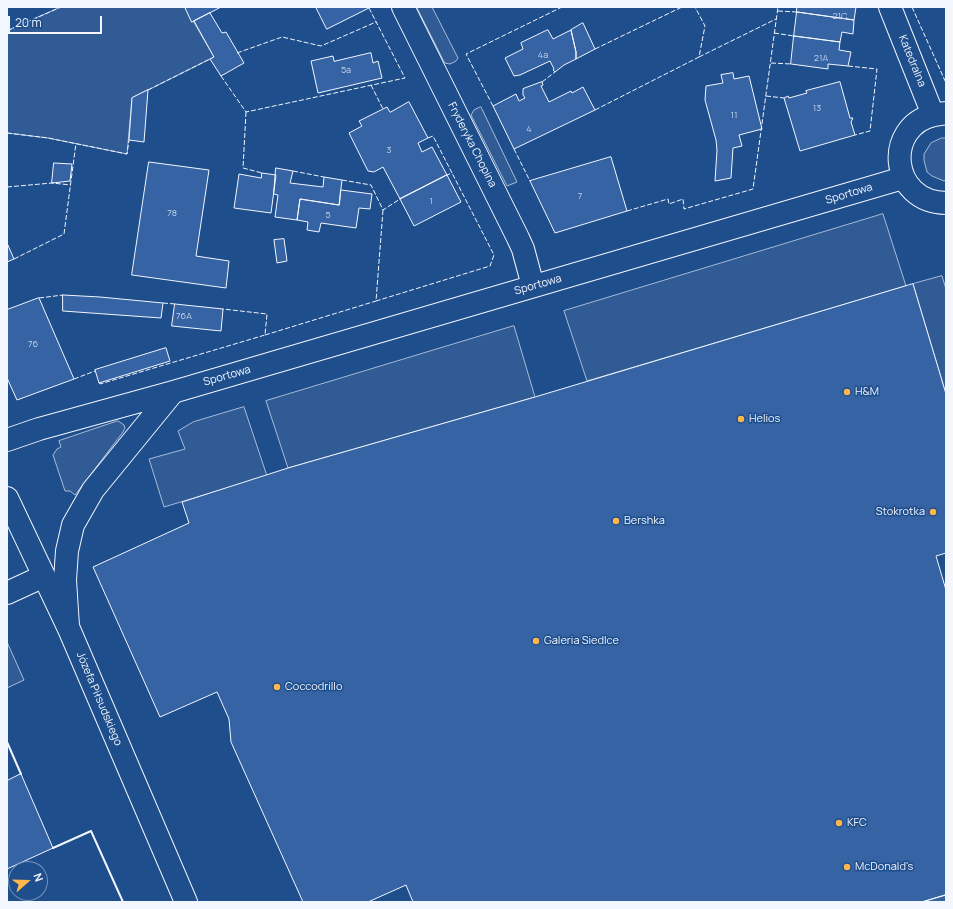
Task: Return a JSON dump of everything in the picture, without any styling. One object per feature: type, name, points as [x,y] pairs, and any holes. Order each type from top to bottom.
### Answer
[{"type":"street","name":"Fryderyka Chopina","points":[[403,7],[518,238],[523,249],[533,286]]},
{"type":"street","name":"Katedralna","points":[[890,7],[940,114]]},
{"type":"street","points":[[940,114],[921,120],[911,128],[903,139],[899,152],[899,165],[903,178],[911,189],[922,198],[936,203],[946,203]]},
{"type":"street","name":"Sportowa","points":[[7,440],[39,429],[173,392],[903,178]]},
{"type":"street","points":[[69,629],[65,580],[67,551],[73,525],[93,490],[173,392]]},
{"type":"street","name":"Józefa Piłsudskiego","points":[[7,498],[69,629],[186,902]]},
{"type":"street","points":[[7,593],[44,576]]},
{"type":"shaded area","points":[[61,7],[185,7],[214,57],[132,98],[127,154],[48,138],[7,133],[7,31]]},
{"type":"shaded area","points":[[417,7],[432,7],[458,58],[456,61],[450,64],[445,63]]},
{"type":"shaded area","points":[[481,107],[517,182],[507,186],[471,115],[474,110]]},
{"type":"shaded area","points":[[942,138],[946,138],[946,180],[944,181],[927,172],[924,160],[924,154],[931,143]]},
{"type":"shaded area","points":[[883,214],[906,286],[587,381],[564,311]]},
{"type":"shaded area","points":[[942,276],[946,289],[946,394],[913,284]]},
{"type":"shaded area","points":[[514,326],[535,397],[288,468],[266,401]]},
{"type":"shaded area","points":[[244,407],[267,476],[164,507],[149,459],[185,449],[178,431],[193,422]]},
{"type":"shaded area","points":[[118,421],[124,425],[125,428],[123,432],[75,495],[70,491],[65,491],[53,455],[57,449],[61,447],[59,441]]},
{"type":"shaded area","points":[[7,642],[24,680],[7,688]]},
{"type":"building","points":[[185,7],[221,7],[192,22]]},
{"type":"building","points":[[316,7],[368,7],[369,8],[327,29]]},
{"type":"building","points":[[797,7],[856,7],[854,20],[797,12]]},
{"type":"building","points":[[797,12],[854,20],[853,34],[842,32],[840,42],[794,36]]},
{"type":"building","points":[[210,13],[222,33],[226,32],[244,63],[221,76],[210,59],[214,57],[194,21]]},
{"type":"building","points":[[583,23],[595,49],[576,59],[571,30]]},
{"type":"building","points":[[548,30],[553,39],[571,30],[576,59],[564,65],[555,72],[550,61],[520,75],[514,76],[505,58],[523,49],[521,43]]},
{"type":"building","points":[[794,36],[840,42],[839,50],[851,52],[848,66],[828,64],[828,69],[791,64]]},
{"type":"building","points":[[371,53],[373,63],[378,61],[382,78],[318,93],[311,61],[333,56],[334,61]]},
{"type":"building","points":[[733,73],[734,79],[749,76],[762,129],[739,135],[742,146],[733,148],[731,178],[715,181],[717,150],[716,140],[705,100],[706,86],[723,83],[721,75]]},
{"type":"building","points":[[542,82],[543,85],[541,86],[549,102],[583,87],[595,110],[514,149],[493,106],[516,94],[519,101],[525,98],[523,95],[523,89]]},
{"type":"building","points":[[840,82],[850,118],[853,118],[851,122],[855,135],[800,151],[784,98],[807,93],[806,91]]},
{"type":"building","points":[[148,90],[144,142],[129,140],[132,98]]},
{"type":"building","points":[[409,102],[428,138],[418,143],[422,152],[432,147],[447,175],[400,199],[383,167],[374,172],[368,171],[349,133],[362,126],[359,121],[387,107],[390,112]]},
{"type":"building","points":[[611,157],[627,211],[555,233],[530,181]]},
{"type":"building","points":[[149,162],[209,170],[196,256],[229,261],[226,288],[132,275]]},
{"type":"building","points":[[54,163],[72,164],[70,181],[52,183]]},
{"type":"building","points":[[276,168],[293,171],[290,183],[323,187],[324,177],[342,180],[339,205],[300,199],[297,220],[275,217],[278,195],[274,194]]},
{"type":"building","points":[[262,173],[276,175],[271,213],[234,208],[239,174],[261,178]]},
{"type":"building","points":[[447,175],[461,202],[414,226],[400,199]]},
{"type":"building","points":[[341,190],[372,194],[370,209],[359,208],[356,228],[321,223],[319,232],[307,230],[308,222],[297,220],[300,199],[339,205]]},
{"type":"building","points":[[284,239],[287,261],[277,263],[274,240]]},
{"type":"building","points":[[7,243],[14,259],[7,262]]},
{"type":"building","name":"Galeria Siedlce","points":[[913,284],[946,394],[946,553],[936,556],[946,590],[946,895],[922,902],[413,902],[406,885],[368,902],[303,902],[231,742],[229,719],[217,692],[160,717],[93,567],[189,523],[182,502],[288,468],[535,397]]},
{"type":"building","points":[[63,295],[163,303],[161,318],[63,311]]},
{"type":"building","points":[[39,298],[74,379],[17,400],[7,378],[7,310]]},
{"type":"building","points":[[175,304],[223,309],[221,331],[172,326]]},
{"type":"building","points":[[166,348],[170,361],[99,383],[95,370]]},
{"type":"building","points":[[21,774],[53,848],[25,861],[8,861],[7,869],[7,781]]},
{"type":"building","points":[[946,895],[946,902],[922,902]]},
{"type":"fence","points":[[7,31],[61,7]]},
{"type":"fence","points":[[493,106],[466,54],[562,7]]},
{"type":"fence","points":[[595,49],[682,7]]},
{"type":"fence","points":[[595,110],[699,57],[705,26],[695,7]]},
{"type":"fence","points":[[627,211],[668,199],[669,204],[683,199],[684,209],[753,189],[778,7]]},
{"type":"fence","points":[[912,7],[946,83]]},
{"type":"fence","points":[[221,76],[246,112],[405,78],[369,8]]},
{"type":"fence","points":[[778,11],[797,12]]},
{"type":"fence","points":[[699,57],[776,19]]},
{"type":"fence","points":[[237,53],[282,37],[321,46],[376,22]]},
{"type":"fence","points":[[774,33],[794,36]]},
{"type":"fence","points":[[148,90],[210,59]]},
{"type":"fence","points":[[771,63],[791,64]]},
{"type":"fence","points":[[848,66],[877,69],[870,131],[855,135]]},
{"type":"fence","points":[[542,82],[555,72]]},
{"type":"fence","points":[[371,85],[383,109]]},
{"type":"fence","points":[[766,96],[784,98]]},
{"type":"fence","points":[[246,112],[243,168],[262,173]]},
{"type":"fence","points":[[7,133],[48,138],[127,154],[129,140]]},
{"type":"fence","points":[[428,138],[433,136],[452,173],[447,175]]},
{"type":"fence","points":[[14,259],[64,234],[76,143]]},
{"type":"fence","points":[[514,149],[530,181]]},
{"type":"fence","points":[[293,171],[324,177]]},
{"type":"fence","points":[[383,210],[376,301],[490,266],[494,255],[452,173]]},
{"type":"fence","points":[[342,180],[371,185],[383,210],[400,199]]},
{"type":"fence","points":[[7,187],[52,183],[71,185]]},
{"type":"fence","points":[[39,298],[63,295]]},
{"type":"fence","points":[[265,335],[376,301]]},
{"type":"fence","points":[[163,303],[175,304]]},
{"type":"fence","points":[[99,383],[100,384],[265,335],[267,314],[223,309]]},
{"type":"fence","points":[[74,379],[95,371]]},
{"type":"wall","points":[[7,742],[21,774]]},
{"type":"wall","points":[[53,848],[91,831],[123,902]]},
{"type":"place","name":"H&M","points":[[847,392]]},
{"type":"place","name":"Helios","points":[[741,419]]},
{"type":"place","name":"Stokrotka","points":[[933,512]]},
{"type":"place","name":"Bershka","points":[[616,521]]},
{"type":"place","name":"Galeria Siedlce","points":[[536,641]]},
{"type":"place","name":"Coccodrillo","points":[[277,687]]},
{"type":"place","name":"KFC","points":[[839,823]]},
{"type":"place","name":"McDonald's","points":[[847,867]]}]
